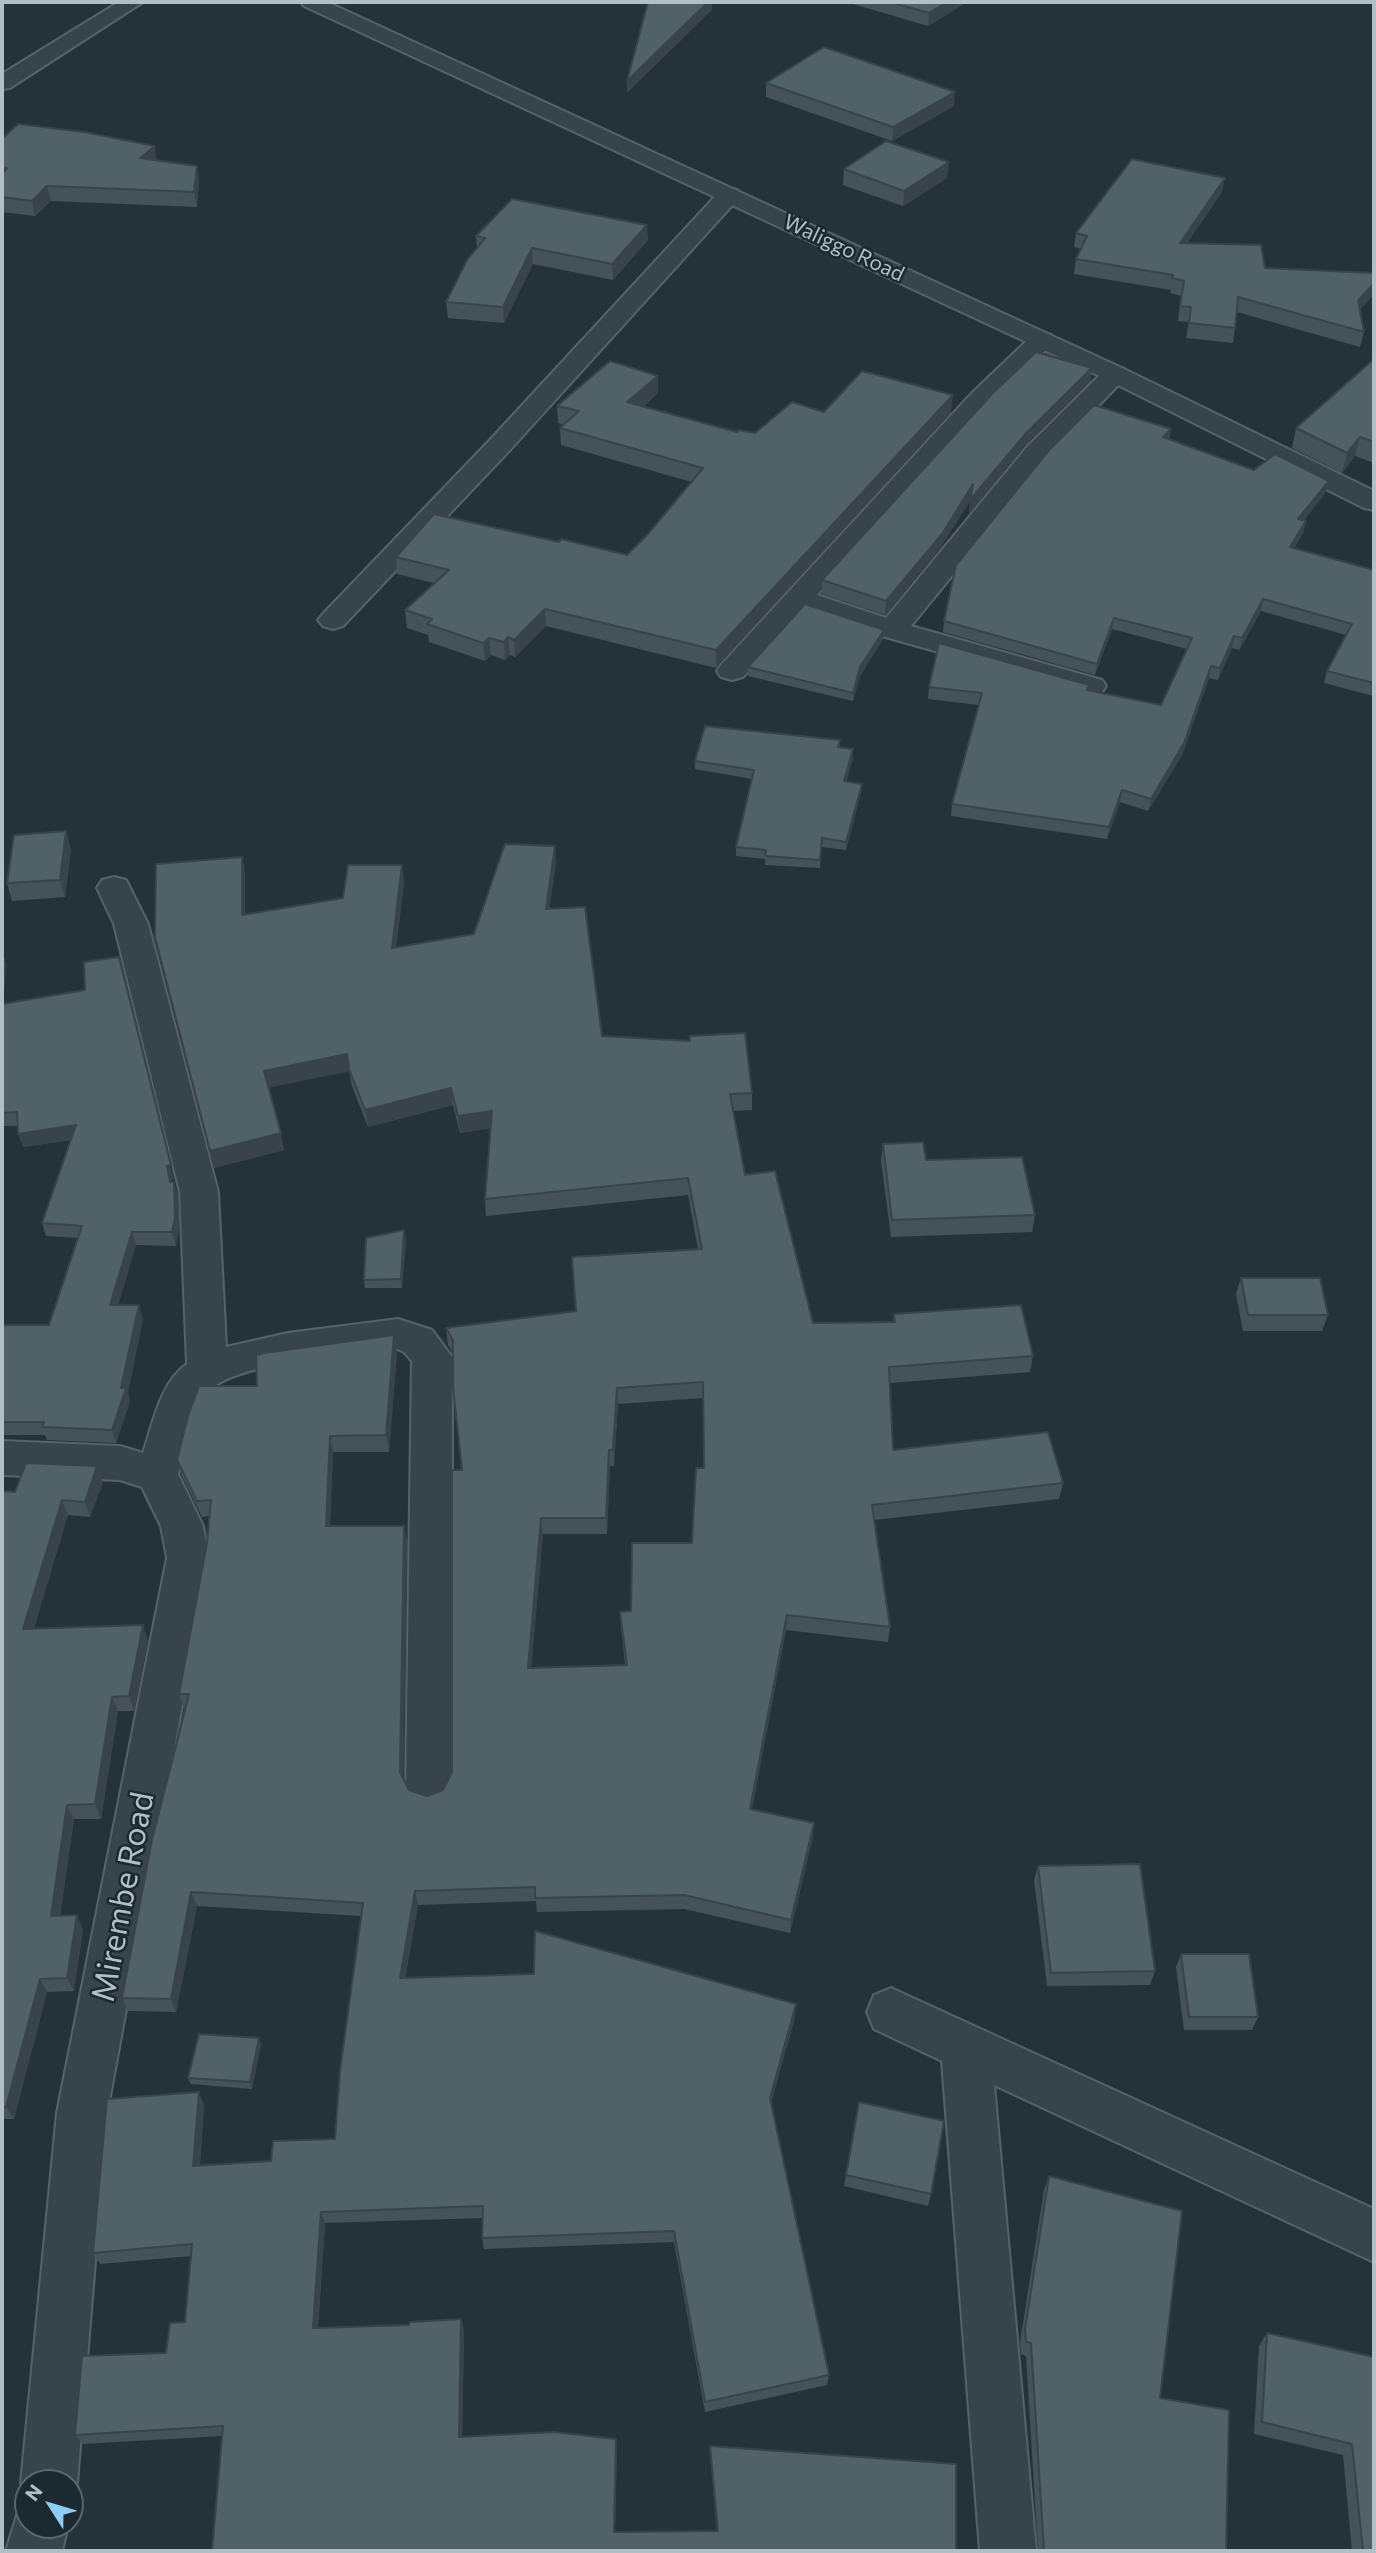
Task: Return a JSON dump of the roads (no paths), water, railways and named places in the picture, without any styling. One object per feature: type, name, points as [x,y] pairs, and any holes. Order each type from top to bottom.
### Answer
[{"type":"street","points":[[2,83],[133,2]]},
{"type":"street","name":"Waliggo Road","points":[[311,2],[1115,374],[1374,502]]},
{"type":"street","points":[[333,620],[500,444],[729,195]]},
{"type":"street","points":[[732,671],[981,399],[1042,340]]},
{"type":"street","points":[[892,630],[1022,471],[1115,374]]},
{"type":"street","points":[[799,599],[892,630],[1091,686]]},
{"type":"street","points":[[114,888],[131,924],[199,1192],[207,1371]]},
{"type":"street","points":[[2,1458],[120,1463],[157,1474],[189,1384],[207,1371],[245,1356],[398,1334],[418,1341],[432,1357],[429,1787]]},
{"type":"street","name":"Mirembe Road","points":[[50,2469],[82,2113],[188,1558],[182,1526],[157,1474]]},
{"type":"street","points":[[891,2012],[1374,2236]]},
{"type":"street","points":[[967,2048],[1008,2551]]}]
